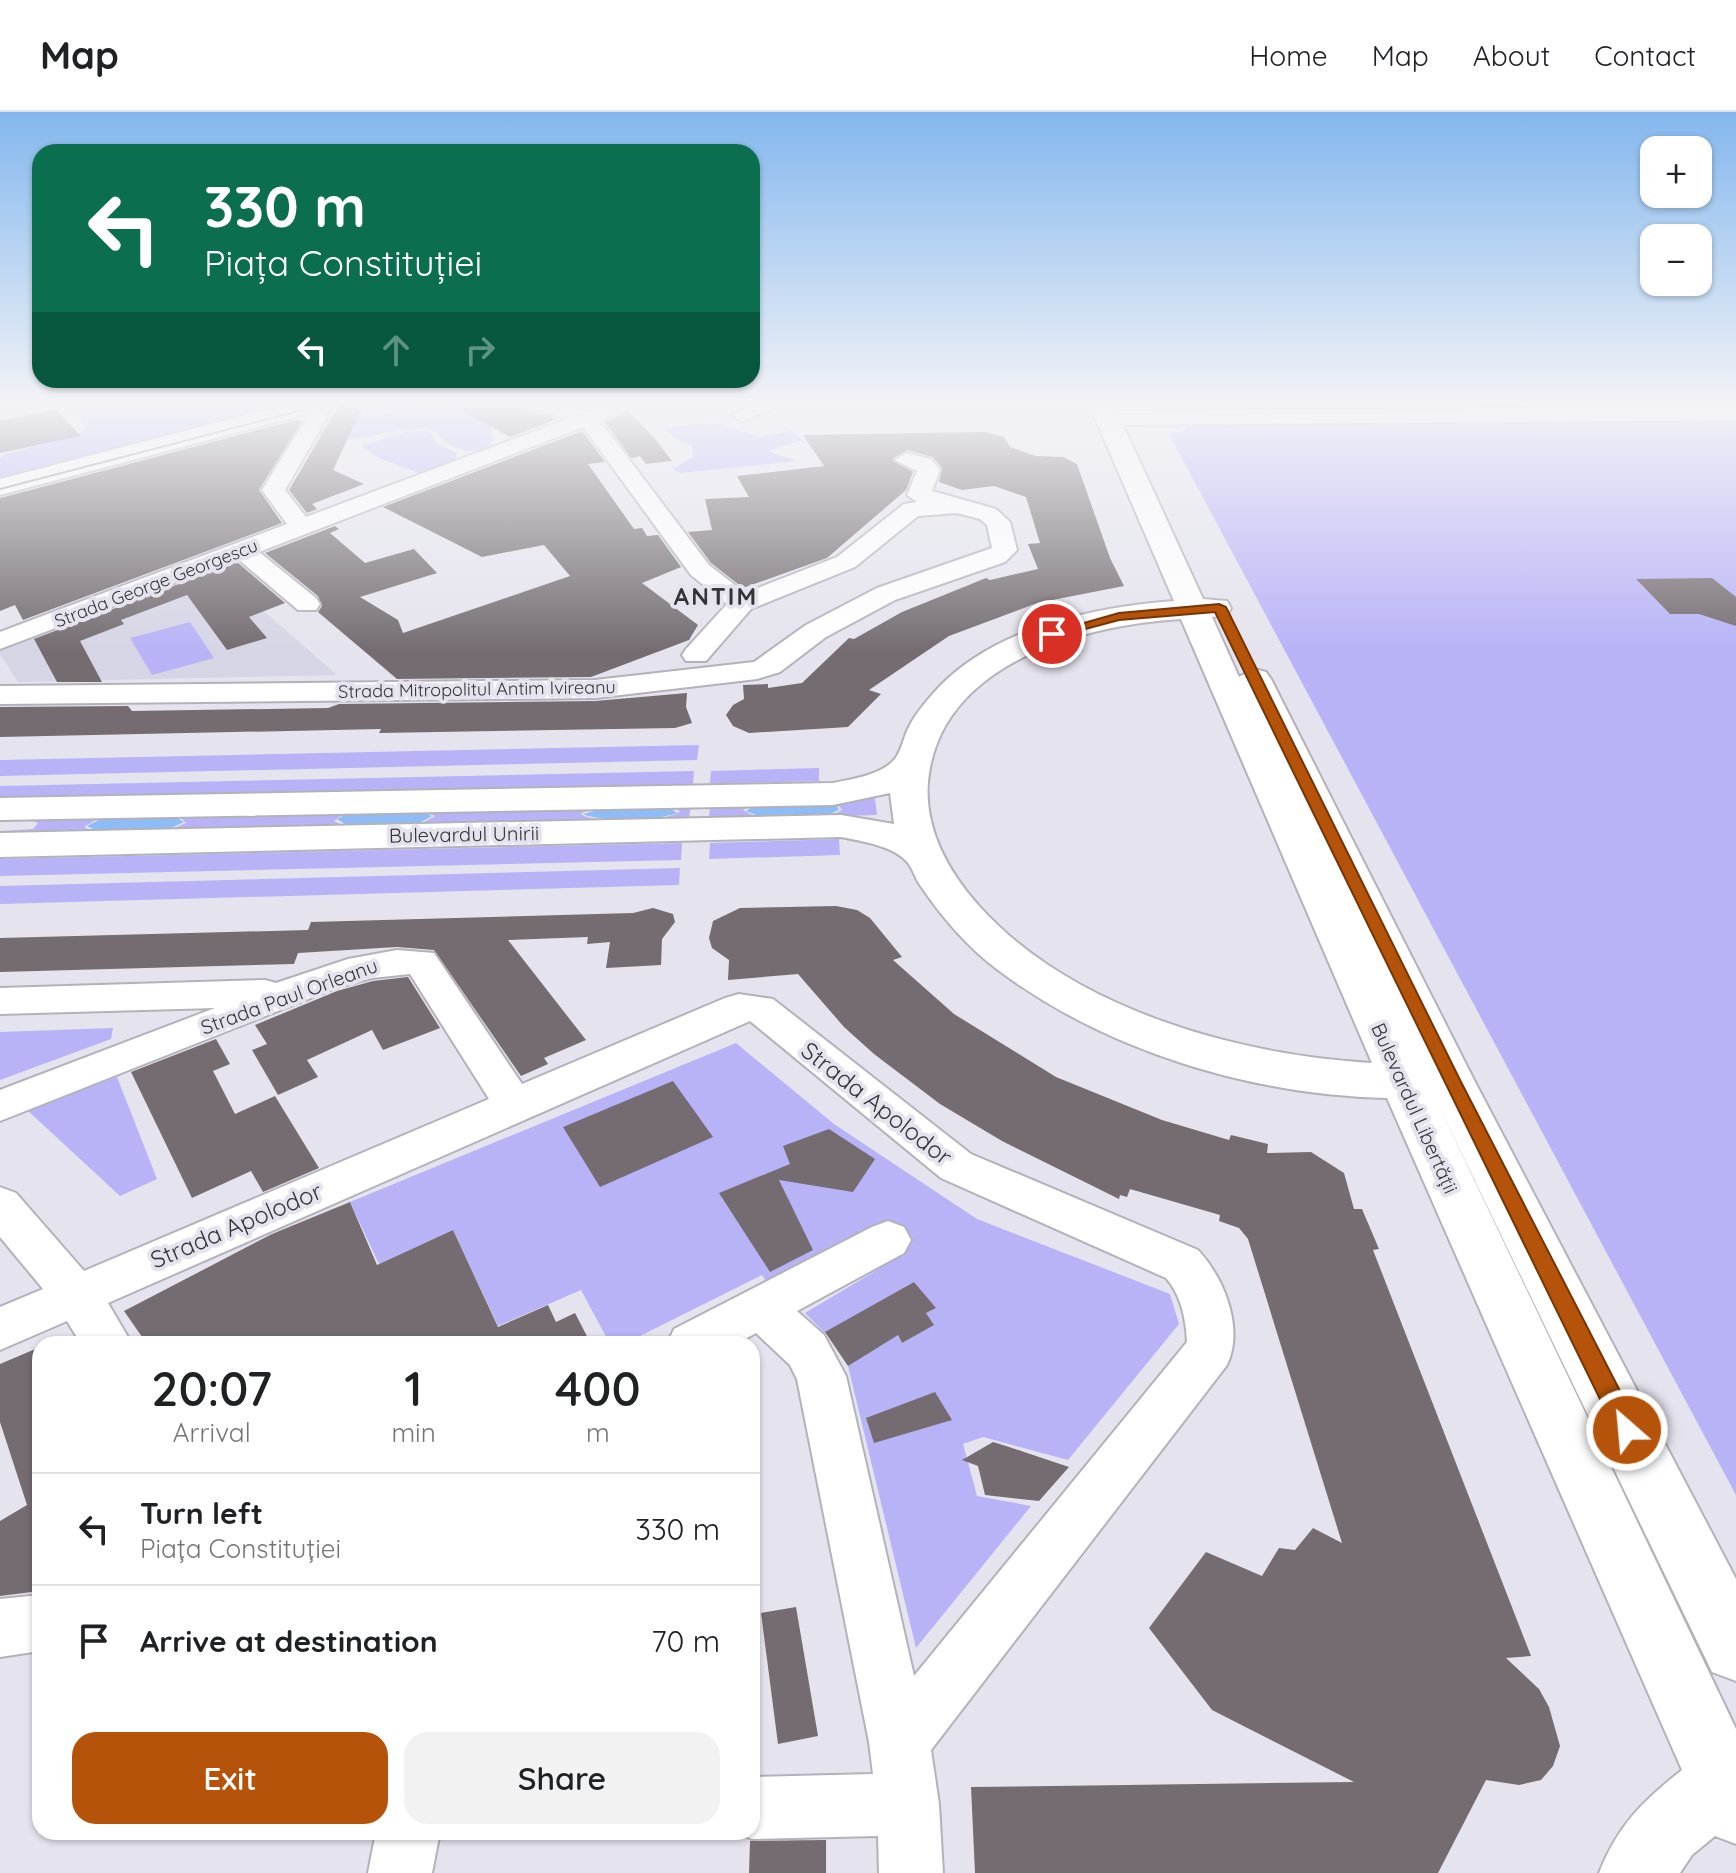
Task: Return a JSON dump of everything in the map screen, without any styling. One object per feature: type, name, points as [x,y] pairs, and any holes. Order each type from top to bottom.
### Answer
[{"type":"main road","name":"Bulevardul Libertății","points":[[1152,486],[1205,608]]},
{"type":"main road","name":"Bulevardul Libertății","points":[[1152,486],[1205,608],[1428,1082],[1730,1795]]},
{"type":"main road","points":[[1205,608],[1119,616],[1074,627],[1032,641],[970,676],[933,712],[920,734],[909,766],[908,808],[921,853],[940,885],[988,939],[1018,963],[1094,1008],[1164,1038],[1250,1063],[1334,1078],[1428,1082]]},
{"type":"main road","name":"Bulevardul Unirii","points":[[0,809],[833,794],[876,786],[909,766]]},
{"type":"main road","name":"Bulevardul Unirii","points":[[0,845],[841,826],[880,832],[921,853]]},
{"type":"main road","name":"Bulevardul Libertății","points":[[1428,1082],[1736,1648]]},
{"type":"main road","points":[[1636,1873],[1666,1829],[1730,1795]]},
{"type":"street","points":[[275,486],[273,490],[302,528]]},
{"type":"street","name":"Strada George Georgescu","points":[[0,641],[410,486]]},
{"type":"street","points":[[638,486],[700,570],[742,603]]},
{"type":"street","points":[[696,655],[742,603],[846,562],[915,502],[922,486]]},
{"type":"street","name":"Strada Mitropolitul Antim Ivireanu","points":[[0,695],[586,690],[764,668],[850,612],[922,580],[1001,555],[1006,547],[998,522],[970,508],[915,502]]},
{"type":"street","points":[[243,551],[307,604]]},
{"type":"street","name":"Strada Paul Orleanu","points":[[0,1106],[292,993],[374,964],[396,960],[421,962],[514,1105]]},
{"type":"street","points":[[0,1001],[292,993]]},
{"type":"street","name":"Strada Apolodor","points":[[0,1329],[739,1007],[759,1008],[956,1166],[1191,1271],[1213,1337],[1210,1350],[899,1742]]},
{"type":"street","points":[[0,1205],[76,1295],[103,1336]]},
{"type":"street","points":[[707,1336],[888,1240]]},
{"type":"street","points":[[761,1308],[807,1350],[821,1376],[899,1742],[908,1804],[911,1873]]},
{"type":"street","points":[[0,1628],[32,1624]]},
{"type":"street","points":[[760,1808],[908,1804]]},
{"type":"street","points":[[400,1873],[406,1840]]},
{"type":"shaded area","points":[[1197,486],[1736,486],[1736,1495]]},
{"type":"shaded area","points":[[214,568],[337,675],[18,682],[0,654],[0,647]]},
{"type":"shaded area","points":[[190,622],[214,658],[152,675],[130,638]]},
{"type":"shaded area","points":[[699,745],[697,760],[0,776],[0,760]]},
{"type":"shaded area","points":[[819,768],[819,781],[710,784],[711,771]]},
{"type":"shaded area","points":[[694,771],[693,785],[0,800],[0,786]]},
{"type":"shaded area","points":[[875,798],[877,815],[709,820],[710,802]],"holes":[[[837,804],[842,810],[831,816],[756,817],[743,810],[750,805]]]},
{"type":"shaded area","points":[[691,802],[689,820],[0,836],[4,831],[33,829],[38,823],[27,819],[0,822],[0,818]],"holes":[[[671,807],[680,811],[662,818],[614,820],[581,814],[590,808]],[[426,812],[435,816],[421,824],[344,826],[334,821],[345,813]],[[178,815],[186,823],[170,830],[94,832],[84,827],[101,817]]]},
{"type":"shaded area","points":[[839,839],[840,855],[709,859],[710,843]]},
{"type":"shaded area","points":[[682,843],[681,860],[0,876],[0,859]]},
{"type":"shaded area","points":[[680,868],[679,885],[0,904],[0,886]]},
{"type":"shaded area","points":[[113,1028],[111,1039],[0,1080],[0,1032]]},
{"type":"shaded area","points":[[736,1043],[834,1124],[977,1219],[1170,1294],[1179,1324],[1068,1460],[983,1437],[963,1444],[977,1496],[1031,1506],[916,1648],[848,1366],[896,1332],[902,1343],[933,1325],[926,1313],[935,1308],[914,1282],[825,1333],[805,1313],[877,1270],[859,1248],[772,1291],[762,1275],[640,1336],[606,1336],[581,1290],[498,1326],[453,1230],[379,1264],[350,1202]]},
{"type":"shaded area","points":[[117,1077],[157,1179],[120,1196],[26,1109]]},
{"type":"water","points":[[667,806],[677,813],[630,819],[583,814],[605,808]]},
{"type":"water","points":[[754,806],[837,806],[839,810],[829,814],[756,815],[746,811]]},
{"type":"water","points":[[422,811],[432,816],[419,823],[345,824],[337,819],[349,813]]},
{"type":"water","points":[[175,817],[184,822],[169,829],[95,830],[87,826],[101,819]]},
{"type":"building","points":[[45,486],[261,486],[259,490],[282,523],[23,620],[15,605],[0,611],[0,498]]},
{"type":"building","points":[[291,486],[358,486],[312,504],[317,509],[307,513],[289,490]]},
{"type":"building","points":[[438,486],[604,486],[634,529],[642,528],[647,536],[658,535],[681,567],[642,583],[698,625],[689,640],[591,677],[397,679],[318,612],[322,606],[318,596],[265,553],[335,526],[339,529],[330,533],[365,563],[414,549],[437,573],[360,597],[398,620],[403,633],[570,576],[544,545],[482,557],[383,507]]},
{"type":"building","points":[[743,486],[907,486],[827,558],[743,588],[711,563],[688,532],[712,530],[705,499],[749,497]]},
{"type":"building","points":[[951,486],[993,486],[962,490]]},
{"type":"building","points":[[995,486],[1085,486],[1110,558],[1124,586],[1037,603],[949,636],[869,690],[881,694],[848,727],[749,733],[733,726],[726,715],[733,705],[744,699],[743,685],[768,684],[768,688],[802,683],[849,638],[854,639],[902,612],[986,578],[990,580],[1038,569],[1028,544],[1040,543],[1026,497]]},
{"type":"building","points":[[237,562],[285,603],[249,617],[267,638],[227,650],[187,595],[121,620],[124,624],[80,641],[102,682],[57,682],[34,639]]},
{"type":"building","points":[[1712,578],[1736,597],[1736,626],[1699,614],[1670,614],[1636,579]]},
{"type":"building","points":[[687,693],[686,707],[692,723],[675,728],[379,733],[381,729],[0,737],[0,707],[128,706],[132,711],[328,708],[339,704],[595,701]]},
{"type":"building","points":[[836,906],[857,910],[870,918],[902,957],[893,960],[954,1014],[1056,1077],[1162,1120],[1229,1140],[1231,1135],[1268,1144],[1267,1153],[1311,1152],[1344,1173],[1354,1209],[1362,1209],[1379,1249],[1373,1250],[1531,1656],[1506,1658],[1539,1689],[1549,1707],[1560,1746],[1553,1766],[1541,1780],[1519,1785],[1486,1780],[1438,1873],[975,1873],[971,1787],[1354,1782],[1212,1710],[1149,1628],[1206,1552],[1262,1576],[1279,1548],[1295,1550],[1313,1528],[1342,1543],[1248,1239],[1239,1228],[1219,1221],[1220,1215],[1130,1189],[1127,1197],[1120,1195],[1119,1199],[1002,1141],[940,1104],[874,1054],[844,1027],[798,974],[728,980],[729,960],[712,948],[709,938],[713,921],[740,908]]},
{"type":"building","points":[[653,908],[673,914],[675,922],[662,939],[661,965],[606,968],[610,942],[587,944],[588,937],[508,940],[586,1040],[544,1058],[548,1064],[521,1076],[434,950],[397,947],[298,953],[294,964],[0,972],[0,938],[308,930],[311,922],[633,913]]},
{"type":"building","points":[[408,977],[440,1028],[383,1050],[372,1030],[307,1060],[318,1077],[278,1095],[252,1050],[267,1044],[255,1025],[337,991],[373,981]]},
{"type":"building","points":[[216,1039],[230,1064],[213,1071],[235,1114],[275,1096],[319,1168],[263,1192],[251,1171],[192,1198],[131,1072]]},
{"type":"building","points":[[673,1081],[713,1137],[600,1187],[563,1127]]},
{"type":"building","points":[[829,1129],[875,1159],[853,1192],[779,1180],[813,1250],[770,1272],[719,1193],[790,1164],[783,1146]]},
{"type":"building","points":[[350,1202],[377,1265],[453,1230],[498,1327],[548,1305],[556,1322],[575,1313],[587,1336],[141,1336],[124,1311],[272,1234]]},
{"type":"building","points":[[914,1282],[936,1308],[926,1313],[934,1325],[902,1343],[898,1335],[848,1366],[825,1332]]},
{"type":"building","points":[[32,1350],[32,1592],[0,1596],[0,1521],[27,1505],[0,1422],[0,1364]]},
{"type":"building","points":[[935,1392],[952,1420],[874,1443],[866,1418]]},
{"type":"building","points":[[993,1442],[1069,1467],[1039,1501],[985,1495],[978,1466],[962,1460]]},
{"type":"building","points":[[796,1607],[818,1736],[778,1744],[761,1613]]},
{"type":"building","points":[[826,1840],[826,1873],[749,1873],[750,1841]]},
{"type":"tram line","points":[[0,489],[11,486]]},
{"type":"district","name":"ANTIM","points":[[716,596]]},
{"type":"route","points":[[1052,634],[1119,616],[1219,607],[1451,1082],[1627,1430]]}]
